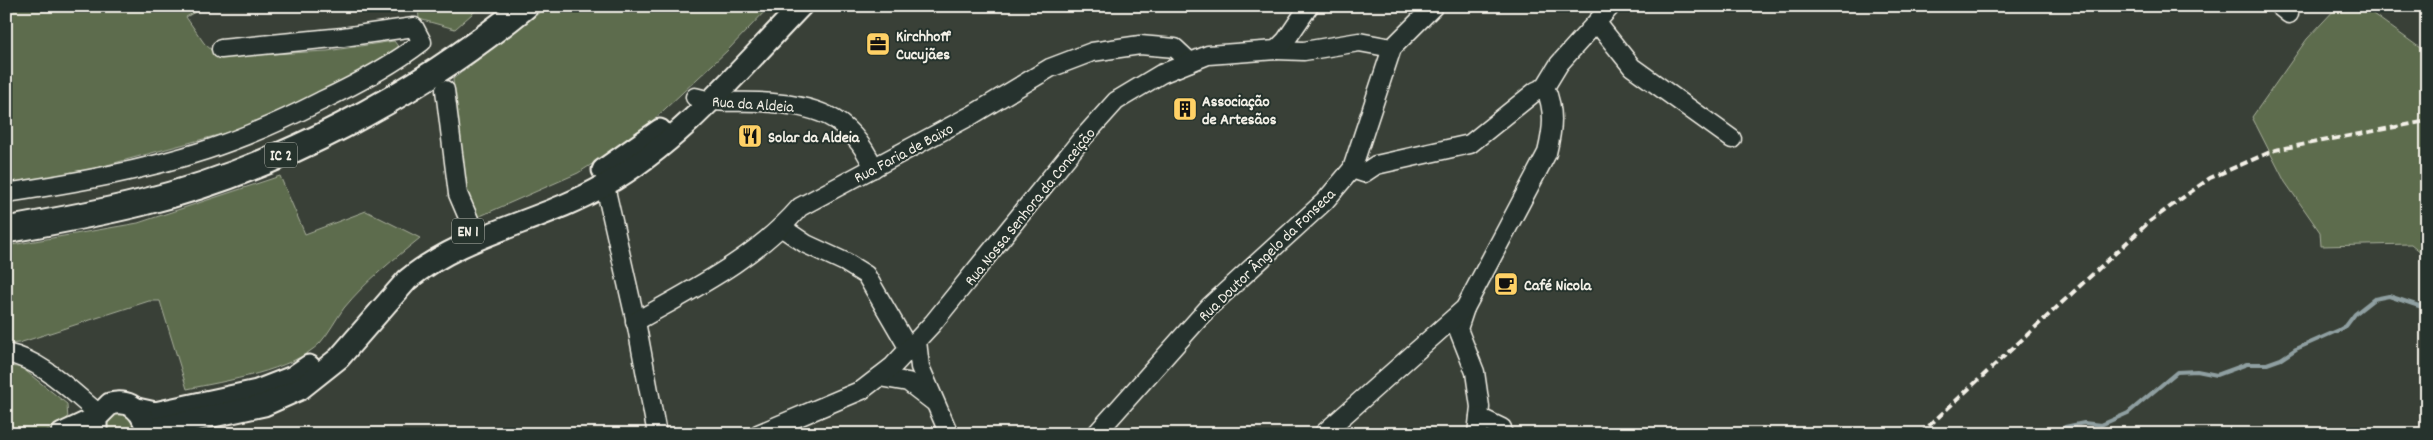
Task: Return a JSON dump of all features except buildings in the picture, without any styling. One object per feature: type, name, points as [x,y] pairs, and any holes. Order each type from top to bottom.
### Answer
[{"type":"highway","name":"IC 2","points":[[6,218],[137,190],[259,152],[300,136],[335,120],[401,82],[455,46],[504,6]]},
{"type":"highway","name":"IC 2","points":[[6,230],[140,203],[249,168],[295,149],[329,134],[416,83],[525,6]]},
{"type":"main road","name":"EN 1","points":[[137,409],[144,422],[144,434],[165,426],[264,406],[300,389],[339,358],[407,280],[418,271],[460,248],[605,186],[643,161],[664,144],[784,6]]},
{"type":"main road","name":"EN 1","points":[[62,434],[97,422],[110,404],[117,402],[124,402],[137,409],[155,413],[257,391],[293,377],[324,355],[383,286],[413,258],[436,244],[601,172],[702,99],[802,6]]},
{"type":"street","points":[[1276,50],[1309,6]]},
{"type":"street","name":"Rua Doutor Ângelo da Fonseca","points":[[1096,434],[1210,306],[1326,201],[1352,169],[1392,48],[1434,6]]},
{"type":"street","points":[[1352,169],[1364,173],[1376,165],[1470,144],[1536,91],[1545,87],[1559,64],[1611,6]]},
{"type":"street","points":[[1597,23],[1632,67],[1732,139]]},
{"type":"street","points":[[6,193],[117,173],[205,150],[273,125],[337,94],[399,60],[422,42],[414,27],[343,37],[221,49]]},
{"type":"street","name":"Rua Nossa Senhora da Conceição","points":[[758,434],[862,390],[879,377],[913,345],[1081,140],[1116,101],[1160,74],[1208,55],[1276,50],[1304,51],[1359,42],[1392,48]]},
{"type":"street","name":"Rua Faria de Baixo","points":[[635,322],[754,251],[800,207],[972,115],[1050,68],[1092,52],[1140,45],[1175,48],[1190,62]]},
{"type":"street","points":[[1502,428],[1478,426],[1480,407],[1475,372],[1458,329],[1464,308],[1547,153],[1552,130],[1552,104],[1545,87]]},
{"type":"street","points":[[445,90],[458,194],[472,229]]},
{"type":"street","name":"Rua da Aldeia","points":[[702,99],[723,103],[758,102],[796,106],[832,116],[848,128],[874,168]]},
{"type":"street","points":[[605,186],[657,434]]},
{"type":"street","points":[[781,227],[806,244],[845,262],[866,275],[913,345],[920,367],[940,408],[949,434]]},
{"type":"street","points":[[1323,434],[1464,308]]},
{"type":"street","points":[[6,353],[23,356],[61,383],[97,422]]},
{"type":"street","points":[[879,377],[908,382],[926,394],[940,408]]},
{"type":"green space","points":[[6,6],[206,6],[186,17],[204,43],[219,57],[327,51],[394,41],[400,49],[349,80],[244,128],[81,172],[6,184]]},
{"type":"green space","points":[[418,6],[481,6],[455,29],[419,19]]},
{"type":"green space","points":[[548,6],[767,6],[768,8],[728,50],[635,137],[578,173],[478,217],[467,207],[453,79]]},
{"type":"green space","points":[[2338,6],[2362,6],[2427,53],[2427,257],[2411,244],[2321,246],[2320,232],[2285,182],[2252,117],[2307,39]]},
{"type":"green space","points":[[280,176],[305,234],[366,211],[420,238],[361,289],[344,308],[320,343],[308,353],[276,368],[257,374],[187,389],[160,301],[149,301],[19,343],[6,344],[6,246],[138,223]]},
{"type":"green space","points":[[6,365],[22,368],[67,404],[68,421],[39,434],[6,434]]},
{"type":"green space","points":[[112,413],[126,413],[135,422],[133,434],[107,434],[105,424]]},
{"type":"waterway","points":[[2063,434],[2065,427],[2084,423],[2101,425],[2128,413],[2177,372],[2197,371],[2217,375],[2247,364],[2267,364],[2281,359],[2296,349],[2346,326],[2355,314],[2374,299],[2389,296],[2419,306],[2427,302]]},
{"type":"railway","points":[[1920,434],[2149,222],[2210,178],[2275,150],[2427,121]]},
{"type":"place","name":"Kirchhoff Cucujães","points":[[878,44]]},
{"type":"place","name":"Associação de Artesãos","points":[[1185,109]]},
{"type":"place","name":"Solar da Aldeia","points":[[750,136]]},
{"type":"place","name":"Café Nicola","points":[[1506,284]]}]
